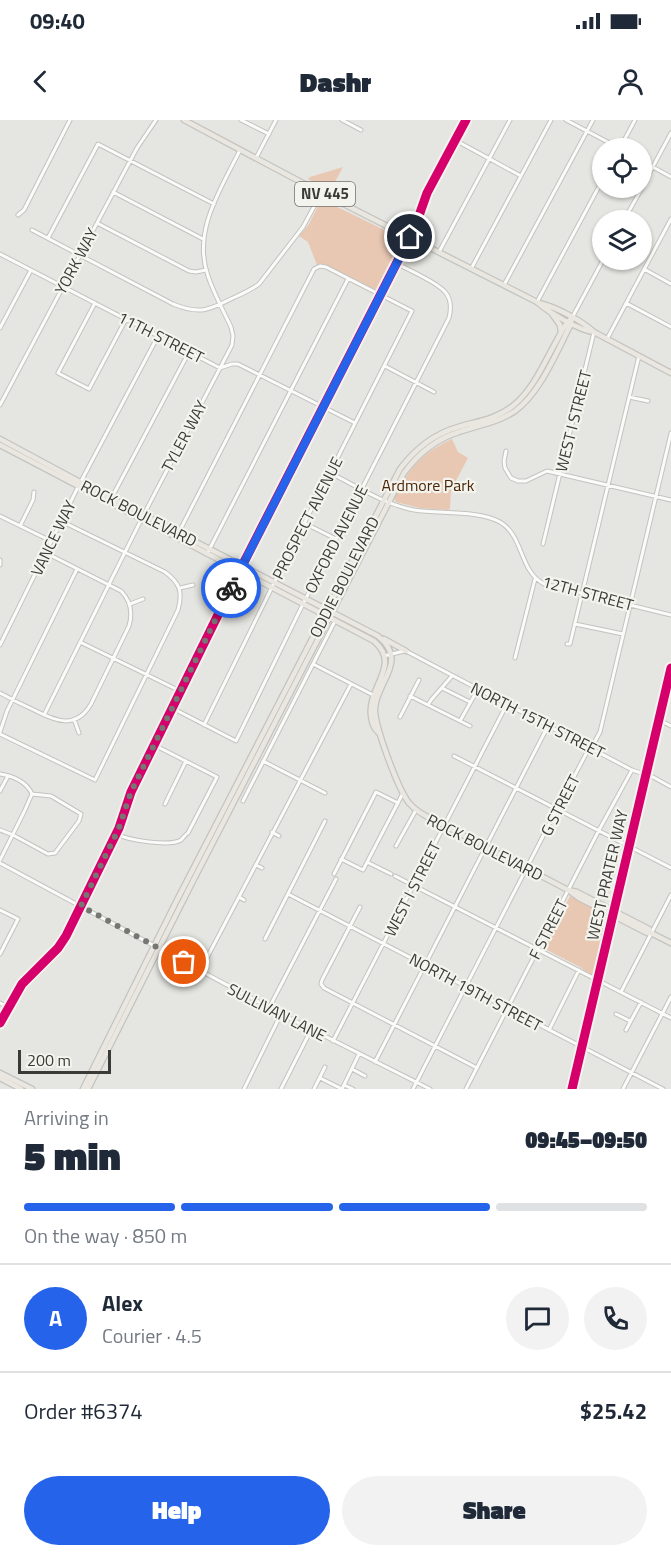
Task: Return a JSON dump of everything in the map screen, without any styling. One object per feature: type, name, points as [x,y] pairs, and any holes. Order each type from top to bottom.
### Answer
[{"type":"main road","name":"NV 445","points":[[184,120],[537,302],[554,308],[570,321]]},
{"type":"main road","name":"NV 445","points":[[537,302],[550,312],[589,332],[594,332],[671,373]]},
{"type":"main road","points":[[550,312],[561,327],[560,334]]},
{"type":"main road","name":"ODDIE BOULEVARD","points":[[386,501],[395,477],[417,450],[452,429],[492,418],[519,401],[535,381],[560,334],[570,321]]},
{"type":"main road","name":"ODDIE BOULEVARD","points":[[82,1089],[386,501],[409,466],[431,445],[451,434],[501,419],[523,404],[538,385],[570,321]]},
{"type":"main road","name":"ROCK BOULEVARD","points":[[0,439],[79,485]]},
{"type":"main road","name":"ROCK BOULEVARD","points":[[0,445],[327,614],[378,636],[391,654],[392,663],[390,671],[375,695]]},
{"type":"main road","name":"ROCK BOULEVARD","points":[[327,614],[335,621],[374,641],[384,656],[383,672],[370,707],[371,718],[403,793],[416,810],[568,890],[579,898],[649,928],[651,933],[671,943]]},
{"type":"main road","points":[[378,636],[405,651]]},
{"type":"main road","name":"WEST PRATER WAY","points":[[572,1089],[671,668]]},
{"type":"main road","name":"ODDIE BOULEVARD","points":[[88,1089],[156,948]]},
{"type":"main road","points":[[0,1073],[32,1089]]},
{"type":"main road","points":[[0,1078],[21,1089]]},
{"type":"street","points":[[18,215],[24,210],[70,120]]},
{"type":"street","name":"YORK WAY","points":[[0,405],[136,148],[156,120]]},
{"type":"street","points":[[241,120],[269,134]]},
{"type":"street","points":[[256,158],[276,120]]},
{"type":"street","points":[[342,120],[361,130]]},
{"type":"street","points":[[0,1023],[22,984],[62,942],[81,906],[116,834],[131,792],[172,708],[410,237],[427,193],[466,120]]},
{"type":"street","points":[[439,252],[510,120]]},
{"type":"street","points":[[471,268],[551,120]]},
{"type":"street","points":[[566,120],[599,138]]},
{"type":"street","points":[[504,285],[593,120]]},
{"type":"street","points":[[625,138],[635,120]]},
{"type":"street","points":[[671,134],[653,167],[671,177]]},
{"type":"street","points":[[455,140],[521,176]]},
{"type":"street","points":[[48,238],[98,144],[214,204]]},
{"type":"street","name":"TYLER WAY","points":[[44,715],[142,517],[232,345],[234,331],[206,270],[203,239],[207,220],[240,150]]},
{"type":"street","points":[[113,192],[203,239]]},
{"type":"street","points":[[32,230],[180,306],[203,310],[212,309],[250,290],[261,281],[303,227],[322,192]]},
{"type":"street","points":[[537,302],[593,198]]},
{"type":"street","points":[[652,254],[671,219]]},
{"type":"street","points":[[97,223],[189,271],[206,270]]},
{"type":"street","points":[[666,227],[671,230]]},
{"type":"street","name":"11TH STREET","points":[[0,254],[220,368],[238,364],[355,423]]},
{"type":"street","name":"OXFORD AVENUE","points":[[204,725],[236,741],[304,601],[449,318],[450,299],[445,291],[396,263]]},
{"type":"street","points":[[177,536],[312,272],[317,267],[326,267],[380,295]]},
{"type":"street","points":[[0,328],[31,270]]},
{"type":"street","points":[[570,321],[598,270]]},
{"type":"street","points":[[606,339],[643,270]]},
{"type":"street","points":[[646,270],[671,284]]},
{"type":"street","points":[[209,552],[348,279]]},
{"type":"street","name":"PROSPECT AVENUE","points":[[204,725],[412,311],[380,295]]},
{"type":"street","points":[[95,303],[58,373],[89,389],[126,319]]},
{"type":"street","points":[[626,303],[671,327]]},
{"type":"street","name":"WEST I STREET","points":[[543,544],[594,332]]},
{"type":"street","name":"VANCE WAY","points":[[0,645],[79,485],[158,336]]},
{"type":"street","points":[[110,501],[189,352]]},
{"type":"street","points":[[567,644],[570,644],[583,593],[639,356]]},
{"type":"street","points":[[385,366],[434,392]]},
{"type":"street","points":[[629,397],[648,401]]},
{"type":"street","name":"G STREET","points":[[413,1089],[557,809],[597,738],[671,433]]},
{"type":"street","points":[[506,451],[505,468],[514,480],[526,481],[547,471],[671,500]]},
{"type":"street","name":"12TH STREET","points":[[330,472],[386,501],[416,510],[482,516],[499,522],[514,535],[529,571],[535,579],[549,585],[671,615]]},
{"type":"street","points":[[20,526],[33,500],[34,492]]},
{"type":"street","points":[[0,516],[51,541]]},
{"type":"street","points":[[61,521],[165,572],[174,578],[181,599],[178,610],[94,780],[0,733],[13,700],[77,569]]},
{"type":"street","points":[[304,523],[336,539]]},
{"type":"street","points":[[0,693],[57,721],[74,719],[82,715],[89,708],[131,621],[130,604],[121,591],[45,553]]},
{"type":"street","points":[[515,658],[535,579]]},
{"type":"street","points":[[179,588],[193,585]]},
{"type":"street","points":[[130,604],[143,599]]},
{"type":"street","points":[[243,801],[335,621]]},
{"type":"street","points":[[575,624],[623,634]]},
{"type":"street","points":[[80,642],[180,692]]},
{"type":"street","points":[[384,656],[405,651]]},
{"type":"street","name":"NORTH 15TH STREET","points":[[405,651],[632,770],[671,787]]},
{"type":"street","points":[[313,664],[375,695]]},
{"type":"street","points":[[428,705],[452,676]]},
{"type":"street","points":[[400,717],[419,680]]},
{"type":"street","points":[[200,971],[351,684]]},
{"type":"street","points":[[441,688],[470,702]]},
{"type":"street","points":[[460,721],[478,689]]},
{"type":"street","points":[[410,696],[470,726]]},
{"type":"street","name":"WEST I STREET","points":[[333,1041],[507,704]]},
{"type":"street","points":[[172,708],[204,725]]},
{"type":"street","points":[[74,719],[79,733]]},
{"type":"street","points":[[659,720],[671,726]]},
{"type":"street","points":[[375,1062],[548,726]]},
{"type":"street","points":[[116,834],[137,841],[181,840],[188,832],[217,777],[154,745]]},
{"type":"street","points":[[454,756],[671,868]]},
{"type":"street","points":[[165,804],[186,761]]},
{"type":"street","points":[[263,761],[325,793]]},
{"type":"street","name":"F STREET","points":[[466,1089],[632,770]]},
{"type":"street","points":[[0,774],[26,785],[32,795]]},
{"type":"street","points":[[0,791],[8,776]]},
{"type":"street","points":[[334,874],[376,792],[398,803]]},
{"type":"street","points":[[341,860],[363,870],[403,793]]},
{"type":"street","points":[[0,830],[48,854],[53,854],[80,821],[81,813],[51,796],[32,795]]},
{"type":"street","points":[[0,861],[32,795]]},
{"type":"street","points":[[396,846],[416,810]]},
{"type":"street","points":[[265,939],[325,821]]},
{"type":"street","points":[[272,832],[279,836]]},
{"type":"street","name":"SULLIVAN LANE","points":[[0,861],[269,1008],[430,1089]]},
{"type":"street","points":[[367,862],[671,1018]]},
{"type":"street","points":[[255,865],[262,868]]},
{"type":"street","points":[[269,1008],[336,879]]},
{"type":"street","name":"NORTH 19TH STREET","points":[[288,894],[663,1089]]},
{"type":"street","points":[[621,992],[671,895]]},
{"type":"street","points":[[239,897],[244,900]]},
{"type":"street","points":[[360,907],[321,984],[324,988],[477,1068]]},
{"type":"street","points":[[0,910],[18,919],[0,954]]},
{"type":"street","points":[[549,1030],[579,970]]},
{"type":"street","points":[[623,1089],[671,997]]},
{"type":"street","points":[[626,1030],[641,1002]]},
{"type":"street","points":[[0,1003],[6,1006],[7,1010]]},
{"type":"street","points":[[0,1010],[7,1010]]},
{"type":"street","points":[[244,1089],[281,1014]]},
{"type":"street","points":[[616,1014],[630,1021]]},
{"type":"street","points":[[281,1089],[311,1030]]},
{"type":"street","points":[[343,1088],[359,1054]]},
{"type":"street","points":[[314,1089],[325,1067]]},
{"type":"street","points":[[352,1069],[365,1076]]},
{"type":"street","points":[[320,1078],[343,1088],[353,1089]]},
{"type":"green space","points":[[343,167],[330,191],[308,179],[310,177]]},
{"type":"green space","points":[[323,200],[405,240],[378,291],[327,266],[317,265],[308,242],[299,236]]},
{"type":"green space","name":"Ardmore Park","points":[[452,439],[458,452],[468,458],[451,490],[450,509],[420,508],[396,502],[394,498],[418,461]]},
{"type":"green space","points":[[570,896],[608,917],[596,972],[592,975],[543,948]]},
{"type":"cycle path","points":[[0,1023],[22,984],[58,948],[66,936],[119,828],[131,792],[242,566],[415,227],[427,193],[466,120]]},
{"type":"cycle path","points":[[572,1089],[671,668]]},
{"type":"way so far","points":[[184,962],[81,906],[119,828],[131,792],[231,588]]},
{"type":"route","points":[[231,588],[410,237]]}]
